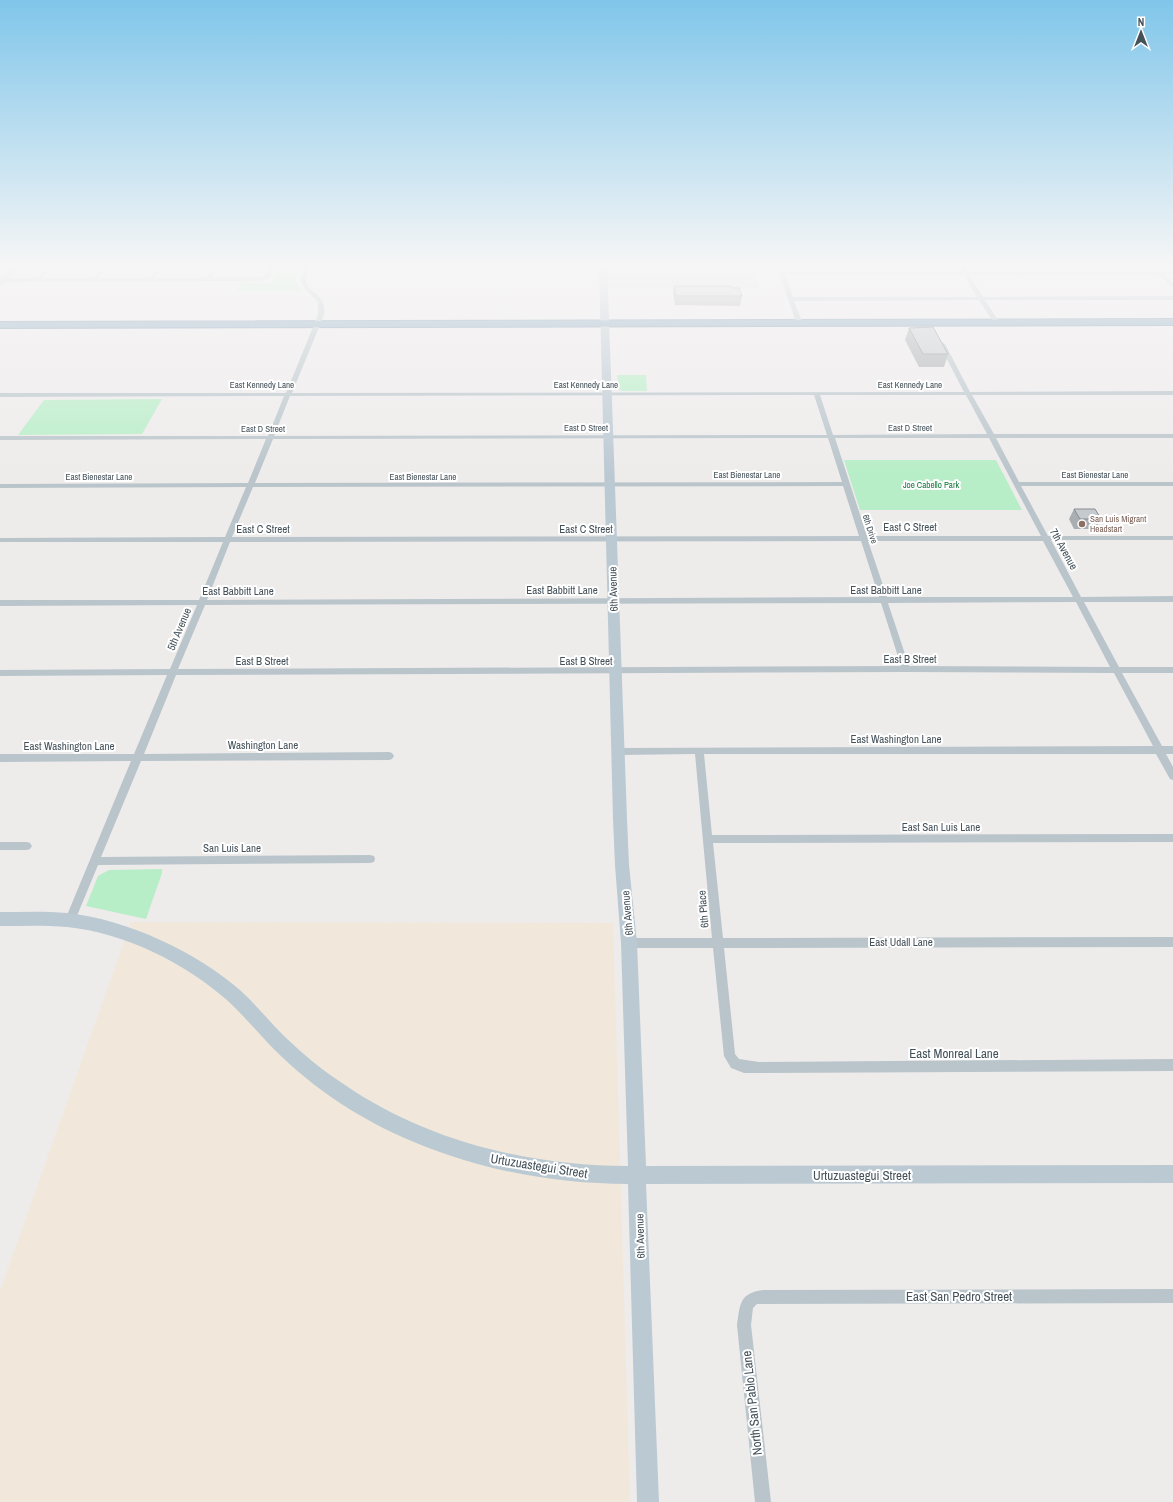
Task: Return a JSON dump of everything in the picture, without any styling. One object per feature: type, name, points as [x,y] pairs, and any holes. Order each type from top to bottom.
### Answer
[{"type":"street","name":"5th Avenue","points":[[70,920],[314,334]]},
{"type":"street","name":"6th Avenue","points":[[605,334],[622,865],[629,943],[648,1502]]},
{"type":"street","name":"7th Avenue","points":[[938,337],[1173,776]]},
{"type":"street","name":"East Kennedy Lane","points":[[0,395],[1173,393]]},
{"type":"street","name":"6th Drive","points":[[817,394],[906,669]]},
{"type":"street","name":"East D Street","points":[[0,438],[1173,436]]},
{"type":"street","name":"East Bienestar Lane","points":[[0,486],[846,484]]},
{"type":"street","name":"East Bienestar Lane","points":[[1017,484],[1173,484]]},
{"type":"street","name":"East C Street","points":[[0,540],[1173,538]]},
{"type":"street","name":"East Babbitt Lane","points":[[0,603],[1173,599]]},
{"type":"street","name":"East B Street","points":[[0,673],[616,672],[906,669],[1173,670]]},
{"type":"street","name":"East Washington Lane","points":[[618,751],[1173,750]]},
{"type":"street","name":"6th Place","points":[[699,751],[728,1044],[730,1056],[735,1064]]},
{"type":"street","name":"Washington Lane","points":[[137,758],[389,756]]},
{"type":"street","name":"East Washington Lane","points":[[0,758],[137,758]]},
{"type":"street","name":"East San Luis Lane","points":[[708,839],[1173,838]]},
{"type":"street","points":[[0,846],[27,846]]},
{"type":"street","name":"San Luis Lane","points":[[94,861],[370,859]]},
{"type":"street","name":"Urtuzuastegui Street","points":[[0,919],[70,920],[99,926],[127,935],[153,946],[193,966],[216,981],[234,996],[285,1048],[348,1098],[378,1115],[410,1130],[481,1157],[530,1167],[587,1174],[1173,1174]]},
{"type":"street","name":"East Udall Lane","points":[[629,943],[1173,942]]},
{"type":"street","name":"East Monreal Lane","points":[[735,1064],[744,1067],[759,1068],[1173,1065]]},
{"type":"street","name":"East San Pedro Street","points":[[747,1304],[754,1298],[763,1297],[1173,1296]]},
{"type":"street","name":"North San Pablo Lane","points":[[747,1304],[744,1325],[763,1502]]},
{"type":"green space","points":[[617,375],[646,375],[647,391],[619,390]]},
{"type":"green space","points":[[162,399],[142,434],[18,435],[44,400]]},
{"type":"green space","name":"Joe Cabello Park","points":[[844,460],[996,460],[1022,510],[860,510]]},
{"type":"green space","points":[[162,869],[162,873],[146,919],[86,906],[98,876],[109,870]]},
{"type":"sand","points":[[131,922],[613,923],[630,1502],[0,1502],[0,1291]]},
{"type":"building","points":[[912,334],[937,334],[948,354],[923,354]]},
{"type":"building","points":[[1074,509],[1095,509],[1101,519],[1080,519]]},
{"type":"place","name":"San Luis Migrant Headstart","points":[[1082,524]]}]
